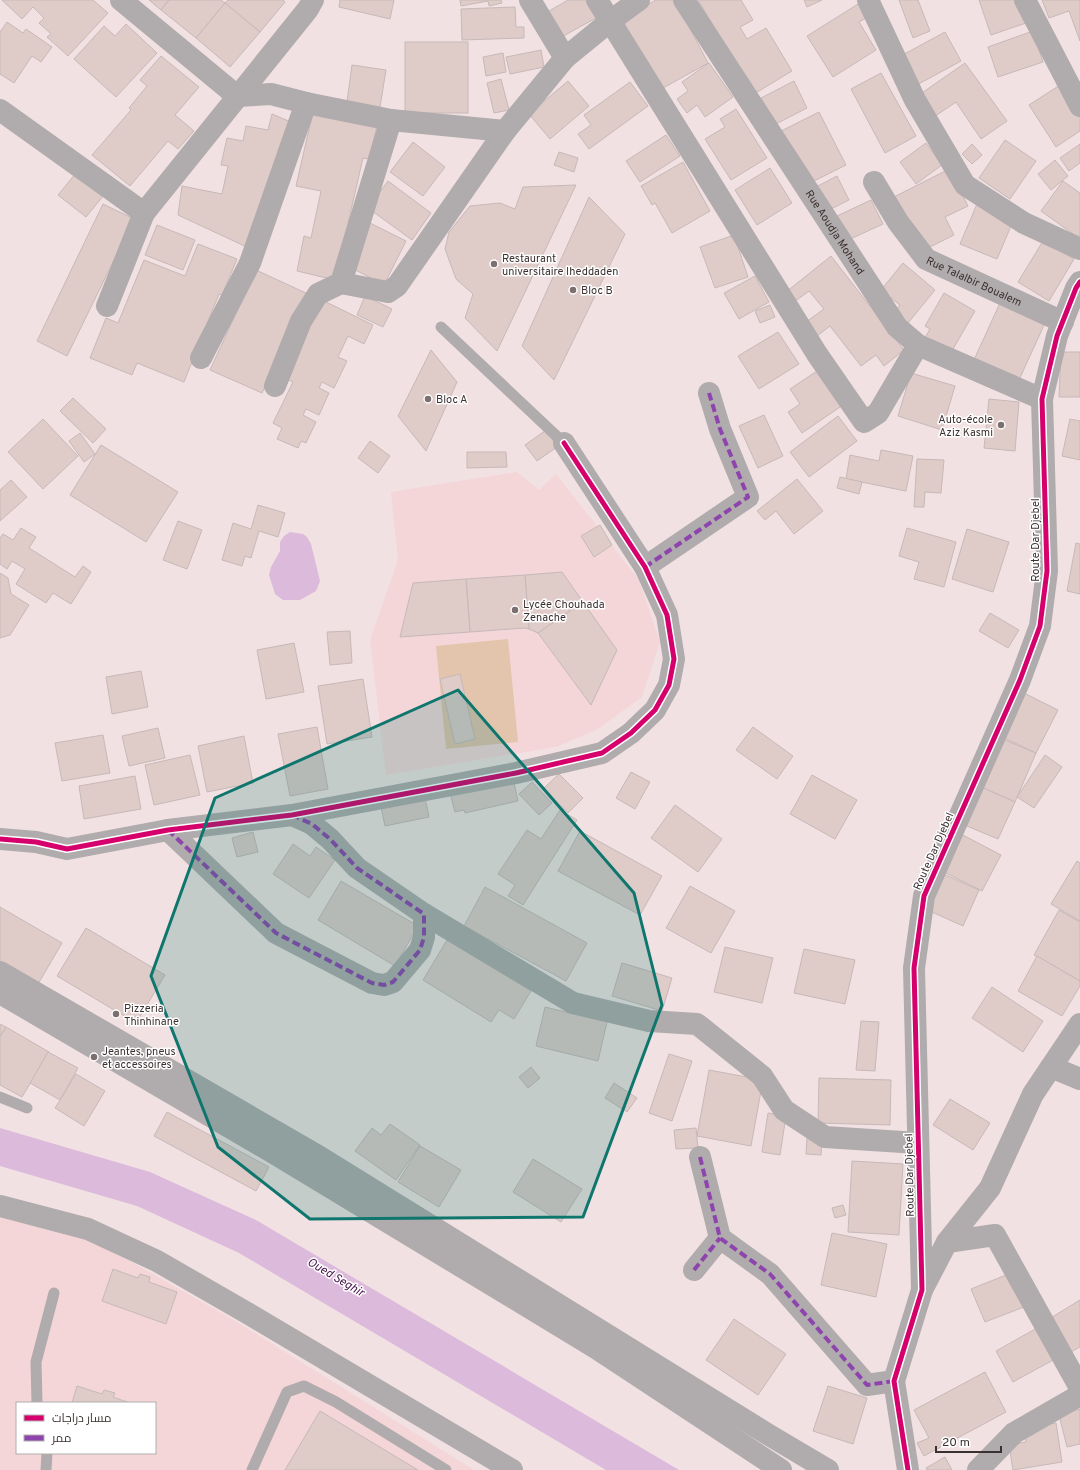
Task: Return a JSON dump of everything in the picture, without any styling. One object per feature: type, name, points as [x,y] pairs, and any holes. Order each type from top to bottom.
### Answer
[{"type":"street","points":[[121,0],[237,96],[271,94],[306,103],[391,120],[505,131]]},
{"type":"street","points":[[530,0],[566,58]]},
{"type":"street","points":[[597,0],[609,22],[817,354],[864,422],[878,413],[918,346]]},
{"type":"street","points":[[275,386],[301,322],[318,294],[340,283],[388,292],[397,286],[505,131],[566,58],[609,22],[639,0]]},
{"type":"street","name":"Rue Aoudja Mohand","points":[[684,0],[897,327],[918,346],[1042,399]]},
{"type":"street","points":[[868,0],[915,100],[965,185],[1024,223],[1080,250]]},
{"type":"street","points":[[1025,0],[1080,106]]},
{"type":"street","points":[[107,306],[144,213],[237,96],[306,3]]},
{"type":"street","points":[[202,358],[250,263],[306,103]]},
{"type":"street","points":[[0,110],[144,213]]},
{"type":"street","points":[[340,283],[391,120]]},
{"type":"street","name":"Rue Talalbir Boualem","points":[[874,182],[898,222],[926,259],[1063,322]]},
{"type":"street","name":"Route Dar Djebel","points":[[908,1470],[894,1381],[922,1290],[914,968],[924,896],[1020,680],[1040,626],[1047,571],[1042,399],[1057,336],[1076,288],[1080,282]]},
{"type":"street","points":[[646,567],[748,497],[720,429],[709,392]]},
{"type":"street","points":[[0,840],[36,842],[67,849],[168,830],[292,815],[516,773],[602,753],[631,733],[655,710],[669,685],[674,659],[667,615],[646,567],[564,443]]},
{"type":"street","points":[[292,815],[312,824],[330,839],[357,868],[424,914],[573,1003],[649,1021],[696,1024],[762,1076],[784,1110],[825,1137],[918,1143]]},
{"type":"street","points":[[168,830],[276,933],[372,983],[384,985],[393,982],[420,950],[424,937],[424,914]]},
{"type":"street","points":[[0,972],[320,1157],[769,1436],[828,1470]]},
{"type":"street","points":[[0,993],[228,1134],[596,1348],[781,1470]]},
{"type":"street","points":[[922,1290],[947,1242],[990,1188],[1033,1094],[1080,1024]]},
{"type":"street","points":[[1051,1067],[1080,1080]]},
{"type":"street","points":[[700,1157],[720,1238],[770,1274],[867,1385],[894,1381]]},
{"type":"street","points":[[0,1206],[88,1229],[157,1261],[512,1470]]},
{"type":"street","points":[[947,1242],[994,1235],[1080,1388]]},
{"type":"street","points":[[694,1270],[720,1238]]},
{"type":"street","points":[[978,1470],[1014,1433],[1080,1395]]},
{"type":"lane","points":[[441,327],[564,443]]},
{"type":"lane","points":[[0,1097],[27,1108]]},
{"type":"lane","points":[[37,1402],[36,1362],[54,1293]]},
{"type":"lane","points":[[252,1470],[288,1392],[304,1386],[336,1402],[446,1470]]},
{"type":"lane","points":[[46,1470],[47,1454]]},
{"type":"highlighted area","points":[[458,690],[634,893],[662,1005],[583,1217],[310,1219],[218,1147],[151,976],[215,798]]},
{"type":"shaded area","name":"Lycée Chouhada Zenache","points":[[517,472],[539,490],[556,474],[639,580],[660,642],[642,697],[598,729],[556,747],[386,775],[370,640],[398,560],[391,492]]},
{"type":"shaded area","points":[[508,639],[518,742],[446,749],[436,646]]},
{"type":"shaded area","points":[[0,1216],[79,1232],[237,1322],[474,1470],[0,1470]]},
{"type":"water","points":[[290,532],[303,534],[307,537],[311,544],[320,581],[316,591],[300,600],[283,600],[275,594],[269,575],[271,567],[280,551],[280,542],[284,536]]},
{"type":"water","name":"Oued Seghir","points":[[0,1128],[150,1172],[256,1220],[679,1470],[606,1470],[239,1253],[137,1206],[0,1166]]},
{"type":"building","points":[[2,0],[93,0],[108,13],[68,56],[47,37],[51,34],[39,23],[44,18],[33,7],[22,19]]},
{"type":"building","points":[[149,0],[169,0],[161,10]]},
{"type":"building","points":[[169,0],[221,0],[225,3],[196,38],[161,10]]},
{"type":"building","points":[[228,0],[283,0],[285,2],[260,32],[225,3]]},
{"type":"building","points":[[340,0],[394,0],[390,19],[339,7]]},
{"type":"building","points":[[460,0],[501,0],[502,3],[489,6],[488,1],[461,6]]},
{"type":"building","points":[[568,0],[586,0],[596,18],[558,39],[544,14]]},
{"type":"building","points":[[656,0],[675,0],[708,63],[656,92],[616,22]]},
{"type":"building","points":[[698,0],[741,0],[753,20],[740,27],[747,39],[766,28],[792,71],[754,94]]},
{"type":"building","points":[[804,0],[822,0],[807,7]]},
{"type":"building","points":[[899,0],[918,0],[930,31],[913,38]]},
{"type":"building","points":[[979,0],[1018,0],[1026,23],[991,35]]},
{"type":"building","points":[[1042,0],[1080,0],[1080,41],[1069,11],[1049,18]]},
{"type":"building","points":[[863,1],[871,15],[859,22],[876,50],[833,77],[807,36]]},
{"type":"building","points":[[225,3],[260,32],[230,67],[196,38]]},
{"type":"building","points":[[515,7],[516,27],[524,27],[524,38],[462,40],[461,9]]},
{"type":"building","points":[[7,22],[23,33],[26,29],[52,47],[41,62],[32,56],[14,83],[0,74],[0,32]]},
{"type":"building","points":[[126,24],[157,53],[116,97],[74,59],[104,26],[115,36]]},
{"type":"building","points":[[1033,31],[1043,62],[998,77],[988,47]]},
{"type":"building","points":[[945,32],[961,61],[913,87],[897,58]]},
{"type":"building","points":[[405,42],[468,42],[468,113],[405,113]]},
{"type":"building","points":[[541,50],[544,67],[510,74],[506,57]]},
{"type":"building","points":[[503,53],[506,72],[486,76],[483,57]]},
{"type":"building","points":[[161,56],[199,87],[175,115],[194,131],[178,149],[168,141],[130,186],[92,155],[131,110],[129,108],[147,86],[140,80]]},
{"type":"building","points":[[709,63],[733,97],[705,117],[697,105],[687,113],[677,99],[688,91],[682,82]]},
{"type":"building","points":[[965,63],[1007,121],[981,139],[956,102],[931,119],[916,97]]},
{"type":"building","points":[[352,65],[386,70],[380,107],[347,102]]},
{"type":"building","points":[[881,73],[916,136],[885,153],[851,89]]},
{"type":"building","points":[[501,79],[509,110],[494,113],[487,83]]},
{"type":"building","points":[[568,81],[589,106],[550,139],[529,114]]},
{"type":"building","points":[[794,81],[807,108],[774,125],[761,98]]},
{"type":"building","points":[[630,82],[648,106],[589,149],[578,134],[591,125],[584,115]]},
{"type":"building","points":[[1060,85],[1080,116],[1080,131],[1056,147],[1029,105]]},
{"type":"building","points":[[736,109],[767,158],[731,180],[705,139],[725,127],[720,119]]},
{"type":"building","points":[[313,112],[377,126],[369,159],[363,158],[335,280],[297,271],[304,236],[311,238],[321,191],[296,186]]},
{"type":"building","points":[[819,112],[846,165],[808,184],[781,131]]},
{"type":"building","points":[[272,114],[291,122],[251,249],[178,215],[182,186],[222,194],[228,166],[221,165],[227,138],[243,141],[246,126],[268,130]]},
{"type":"building","points":[[666,135],[680,156],[640,182],[626,161]]},
{"type":"building","points":[[1005,140],[1036,161],[1010,199],[979,178]]},
{"type":"building","points":[[413,142],[445,167],[423,196],[390,172]]},
{"type":"building","points":[[926,143],[942,165],[916,184],[900,162]]},
{"type":"building","points":[[972,144],[982,155],[972,164],[962,154]]},
{"type":"building","points":[[1080,144],[1080,163],[1069,171],[1060,158]]},
{"type":"building","points":[[559,152],[578,158],[574,172],[554,165]]},
{"type":"building","points":[[1055,160],[1068,176],[1051,190],[1038,174]]},
{"type":"building","points":[[683,162],[710,211],[672,233],[655,203],[652,205],[641,186]]},
{"type":"building","points":[[770,168],[792,203],[757,225],[735,190]]},
{"type":"building","points":[[949,169],[968,206],[945,217],[954,235],[924,250],[890,199]]},
{"type":"building","points":[[76,173],[104,195],[86,217],[58,195]]},
{"type":"building","points":[[837,176],[849,200],[829,210],[816,187]]},
{"type":"building","points":[[388,181],[431,213],[412,240],[368,208]]},
{"type":"building","points":[[1063,181],[1080,193],[1080,239],[1041,211]]},
{"type":"building","name":"Restaurant universitaire Iheddaden","points":[[576,185],[497,351],[465,318],[473,294],[456,279],[445,249],[449,232],[470,206],[500,203],[515,209],[523,187]]},
{"type":"building","name":"Bloc B","points":[[589,197],[625,234],[554,380],[522,346]]},
{"type":"building","points":[[871,200],[883,224],[846,241],[835,217]]},
{"type":"building","points":[[103,204],[134,219],[67,356],[37,341]]},
{"type":"building","points":[[977,204],[1014,219],[997,259],[960,244]]},
{"type":"building","points":[[370,223],[406,241],[384,285],[348,266]]},
{"type":"building","points":[[157,225],[195,240],[183,270],[145,255]]},
{"type":"building","points":[[734,235],[748,277],[715,288],[700,247]]},
{"type":"building","points":[[1043,241],[1074,259],[1049,301],[1018,282]]},
{"type":"building","points":[[198,244],[237,259],[222,295],[219,294],[184,382],[137,363],[132,375],[90,358],[106,318],[118,323],[144,260],[185,276]]},
{"type":"building","points":[[831,256],[904,350],[884,366],[876,355],[861,366],[830,326],[817,336],[806,322],[824,309],[809,291],[794,302],[786,292]]},
{"type":"building","points":[[903,263],[935,290],[908,323],[895,311],[900,305],[881,290]]},
{"type":"building","points":[[256,270],[308,294],[262,393],[210,370]]},
{"type":"building","points":[[755,276],[769,302],[739,319],[724,293]]},
{"type":"building","points":[[944,293],[975,311],[949,356],[923,341],[930,329],[925,326]]},
{"type":"building","points":[[365,296],[392,309],[383,327],[357,315]]},
{"type":"building","points":[[322,300],[373,325],[364,344],[348,336],[338,357],[347,361],[334,388],[322,382],[319,388],[329,393],[319,415],[306,409],[303,415],[316,422],[306,443],[301,441],[298,448],[277,439],[282,428],[273,423],[293,382],[285,378]]},
{"type":"building","points":[[1000,303],[1045,323],[1018,382],[973,362]]},
{"type":"building","points":[[770,305],[775,317],[760,323],[755,311]]},
{"type":"building","points":[[778,332],[799,364],[759,389],[738,356]]},
{"type":"building","name":"Bloc A","points":[[431,350],[457,382],[426,451],[398,416]]},
{"type":"building","points":[[1061,352],[1080,352],[1080,397],[1059,397]]},
{"type":"building","points":[[820,369],[843,405],[802,433],[788,412],[800,404],[790,389]]},
{"type":"building","points":[[911,373],[955,386],[942,430],[898,416]]},
{"type":"building","points":[[73,398],[106,429],[93,443],[60,411]]},
{"type":"building","name":"Auto-école Aziz Kasmi","points":[[989,399],[1019,402],[1015,451],[984,448]]},
{"type":"building","points":[[764,415],[783,456],[758,468],[739,426]]},
{"type":"building","points":[[838,416],[857,441],[809,477],[790,452]]},
{"type":"building","points":[[43,419],[78,456],[43,489],[8,452]]},
{"type":"building","points":[[1070,419],[1080,421],[1080,460],[1062,456]]},
{"type":"building","points":[[546,430],[557,447],[537,461],[525,445]]},
{"type":"building","points":[[80,433],[95,454],[84,462],[69,441]]},
{"type":"building","points":[[370,441],[390,456],[378,473],[358,458]]},
{"type":"building","points":[[101,445],[178,492],[146,542],[70,495]]},
{"type":"building","points":[[881,450],[913,456],[906,491],[846,479],[850,455],[879,461]]},
{"type":"building","points":[[467,452],[506,452],[507,467],[467,468]]},
{"type":"building","points":[[917,459],[944,460],[941,493],[925,492],[924,507],[914,507]]},
{"type":"building","points":[[840,477],[862,482],[859,494],[837,488]]},
{"type":"building","points":[[797,479],[823,511],[794,534],[776,511],[765,520],[757,511]]},
{"type":"building","points":[[11,480],[27,497],[0,521],[0,490]]},
{"type":"building","points":[[258,505],[285,513],[278,537],[259,531],[251,558],[245,556],[242,566],[222,560],[233,523],[251,529]]},
{"type":"building","points":[[178,521],[202,530],[187,569],[163,560]]},
{"type":"building","points":[[600,525],[612,545],[594,557],[581,536]]},
{"type":"building","points":[[21,528],[36,537],[29,548],[75,577],[83,566],[91,572],[71,604],[53,593],[46,603],[16,584],[25,569],[12,561],[7,569],[0,564],[0,538],[3,534],[13,540]]},
{"type":"building","points":[[907,528],[956,542],[944,587],[914,579],[919,562],[899,556]]},
{"type":"building","points":[[967,529],[1009,542],[993,592],[952,579]]},
{"type":"building","points":[[1076,543],[1080,544],[1080,594],[1067,591]]},
{"type":"building","points":[[562,572],[583,602],[538,633],[529,629],[525,575]]},
{"type":"building","points":[[0,573],[8,578],[11,594],[29,605],[10,635],[0,638]]},
{"type":"building","points":[[525,575],[529,629],[525,628],[470,632],[466,579]]},
{"type":"building","points":[[466,579],[470,632],[400,637],[413,583]]},
{"type":"building","points":[[583,602],[617,650],[591,705],[538,633]]},
{"type":"building","points":[[990,613],[1019,630],[1008,648],[979,631]]},
{"type":"building","points":[[350,631],[352,663],[330,665],[327,632]]},
{"type":"building","points":[[294,643],[304,692],[266,699],[257,650]]},
{"type":"building","points":[[141,671],[148,707],[112,714],[106,677]]},
{"type":"building","points":[[460,674],[475,739],[455,744],[440,679]]},
{"type":"building","points":[[363,679],[372,737],[327,744],[318,686]]},
{"type":"building","points":[[1024,693],[1058,710],[1036,753],[1002,737]]},
{"type":"building","points":[[317,727],[328,789],[290,796],[278,734]]},
{"type":"building","points":[[753,727],[793,756],[777,779],[736,750]]},
{"type":"building","points":[[158,728],[165,758],[129,766],[122,736]]},
{"type":"building","points":[[103,735],[110,773],[62,781],[55,743]]},
{"type":"building","points":[[244,736],[253,783],[207,792],[198,746]]},
{"type":"building","points":[[1000,738],[1036,753],[1015,802],[979,786]]},
{"type":"building","points":[[190,755],[200,795],[154,805],[145,765]]},
{"type":"building","points":[[1045,755],[1062,767],[1034,808],[1017,797]]},
{"type":"building","points":[[631,772],[650,782],[635,809],[616,798]]},
{"type":"building","points":[[559,774],[583,798],[568,813],[544,788]]},
{"type":"building","points":[[812,775],[857,800],[835,839],[790,814]]},
{"type":"building","points":[[135,776],[141,809],[84,819],[79,786]]},
{"type":"building","points":[[513,778],[518,801],[465,813],[464,810],[455,812],[450,793]]},
{"type":"building","points":[[532,782],[552,803],[539,815],[519,794]]},
{"type":"building","points":[[979,786],[1015,802],[998,839],[962,824]]},
{"type":"building","points":[[425,798],[429,817],[385,826],[381,807]]},
{"type":"building","points":[[675,805],[722,839],[698,872],[651,838]]},
{"type":"building","points":[[560,810],[577,820],[523,905],[508,896],[515,885],[498,874],[527,830],[541,839]]},
{"type":"building","points":[[580,831],[662,876],[640,915],[558,871]]},
{"type":"building","points":[[253,832],[258,852],[237,857],[232,838]]},
{"type":"building","points":[[957,832],[1001,855],[982,891],[938,869]]},
{"type":"building","points":[[293,844],[310,856],[316,847],[335,860],[309,898],[273,874]]},
{"type":"building","points":[[1077,861],[1080,863],[1080,921],[1051,904]]},
{"type":"building","points":[[939,872],[979,890],[963,926],[923,908]]},
{"type":"building","points":[[341,881],[418,926],[395,966],[318,920]]},
{"type":"building","points":[[690,886],[735,911],[711,953],[666,928]]},
{"type":"building","points":[[485,887],[587,943],[566,981],[464,926]]},
{"type":"building","points":[[0,907],[62,943],[38,984],[0,961]]},
{"type":"building","points":[[1059,910],[1080,922],[1080,981],[1034,955]]},
{"type":"building","points":[[86,928],[165,975],[136,1023],[57,976]]},
{"type":"building","points":[[447,940],[531,991],[514,1019],[499,1010],[491,1022],[423,980]]},
{"type":"building","points":[[725,947],[773,958],[762,1003],[714,992]]},
{"type":"building","points":[[804,949],[855,960],[845,1004],[794,993]]},
{"type":"building","points":[[1037,956],[1080,981],[1080,986],[1062,1016],[1018,991]]},
{"type":"building","points":[[622,963],[672,978],[662,1011],[612,996]]},
{"type":"building","points":[[992,987],[1043,1021],[1023,1052],[972,1018]]},
{"type":"building","points":[[545,1007],[607,1022],[598,1061],[536,1046]]},
{"type":"building","points":[[861,1021],[879,1022],[875,1071],[856,1070]]},
{"type":"building","points":[[0,1024],[6,1027],[0,1037]]},
{"type":"building","points":[[6,1027],[49,1052],[22,1097],[0,1085],[0,1037]]},
{"type":"building","points":[[48,1052],[78,1068],[60,1100],[30,1083]]},
{"type":"building","points":[[669,1054],[692,1061],[672,1121],[649,1113]]},
{"type":"building","points":[[531,1067],[540,1078],[528,1088],[519,1077]]},
{"type":"building","points":[[709,1070],[763,1080],[751,1146],[697,1136]]},
{"type":"building","points":[[76,1074],[105,1091],[84,1126],[55,1108]]},
{"type":"building","points":[[819,1078],[891,1080],[890,1125],[818,1123]]},
{"type":"building","points":[[614,1083],[637,1098],[627,1112],[605,1098]]},
{"type":"building","points":[[950,1099],[990,1123],[973,1150],[933,1125]]},
{"type":"building","points":[[167,1112],[269,1167],[256,1191],[154,1136]]},
{"type":"building","points":[[768,1113],[786,1116],[780,1155],[762,1152]]},
{"type":"building","points":[[390,1124],[420,1145],[396,1180],[355,1151],[372,1128],[381,1135]]},
{"type":"building","points":[[696,1128],[698,1148],[676,1149],[674,1130]]},
{"type":"building","points":[[807,1138],[822,1139],[821,1155],[806,1154]]},
{"type":"building","points":[[420,1146],[461,1170],[439,1207],[398,1182]]},
{"type":"building","points":[[533,1159],[582,1189],[561,1222],[513,1192]]},
{"type":"building","points":[[852,1161],[903,1164],[899,1235],[848,1232]]},
{"type":"building","points":[[843,1205],[846,1215],[835,1218],[832,1208]]},
{"type":"building","points":[[832,1233],[887,1244],[876,1297],[821,1285]]},
{"type":"building","points":[[113,1269],[138,1278],[140,1274],[150,1277],[149,1282],[177,1292],[166,1324],[102,1301]]},
{"type":"building","points":[[1011,1273],[1024,1307],[985,1322],[971,1289]]},
{"type":"building","points":[[1080,1300],[1080,1347],[1069,1353],[1049,1319]]},
{"type":"building","points":[[734,1319],[786,1354],[758,1395],[706,1360]]},
{"type":"building","points":[[1037,1328],[1055,1359],[1013,1382],[996,1351]]},
{"type":"building","points":[[985,1372],[1006,1412],[924,1456],[917,1443],[929,1438],[914,1410]]},
{"type":"building","points":[[77,1386],[102,1394],[104,1390],[115,1393],[113,1397],[127,1402],[72,1402]]},
{"type":"building","points":[[828,1386],[867,1398],[853,1444],[813,1431]]},
{"type":"building","points":[[1080,1409],[1080,1444],[1067,1447],[1059,1415]]},
{"type":"building","points":[[320,1411],[418,1470],[285,1470]]},
{"type":"building","points":[[1056,1423],[1062,1462],[1013,1470],[1009,1445],[1026,1442],[1024,1428]]},
{"type":"building","points":[[945,1457],[952,1470],[927,1470],[926,1468]]},
{"type":"marked path","points":[[645,567],[748,497],[720,429],[709,393]]},
{"type":"marked path","points":[[168,830],[276,933],[372,983],[384,985],[393,982],[420,950],[424,937],[424,914],[357,868],[330,839],[312,824],[294,816]]},
{"type":"marked path","points":[[700,1157],[720,1238],[770,1274],[867,1385],[894,1381]]},
{"type":"marked path","points":[[694,1270],[720,1238]]},
{"type":"cycle path","points":[[908,1470],[894,1381],[922,1290],[914,968],[924,896],[1020,680],[1040,626],[1047,571],[1042,399],[1057,336],[1076,288],[1080,282]]},
{"type":"cycle path","points":[[0,839],[36,842],[67,849],[168,830],[292,815],[516,773],[602,753],[631,733],[655,710],[669,685],[674,659],[667,615],[645,567],[564,443]]},
{"type":"place","name":"Restaurant universitaire Iheddaden","points":[[494,264]]},
{"type":"place","name":"Bloc B","points":[[573,290]]},
{"type":"place","name":"Bloc A","points":[[428,399]]},
{"type":"place","name":"Auto-école Aziz Kasmi","points":[[1001,425]]},
{"type":"place","name":"Lycée Chouhada Zenache","points":[[515,610]]},
{"type":"place","name":"Pizzeria Thinhinane","points":[[116,1014]]},
{"type":"place","name":"Jeantes, pneus et accessoires","points":[[94,1057]]}]
